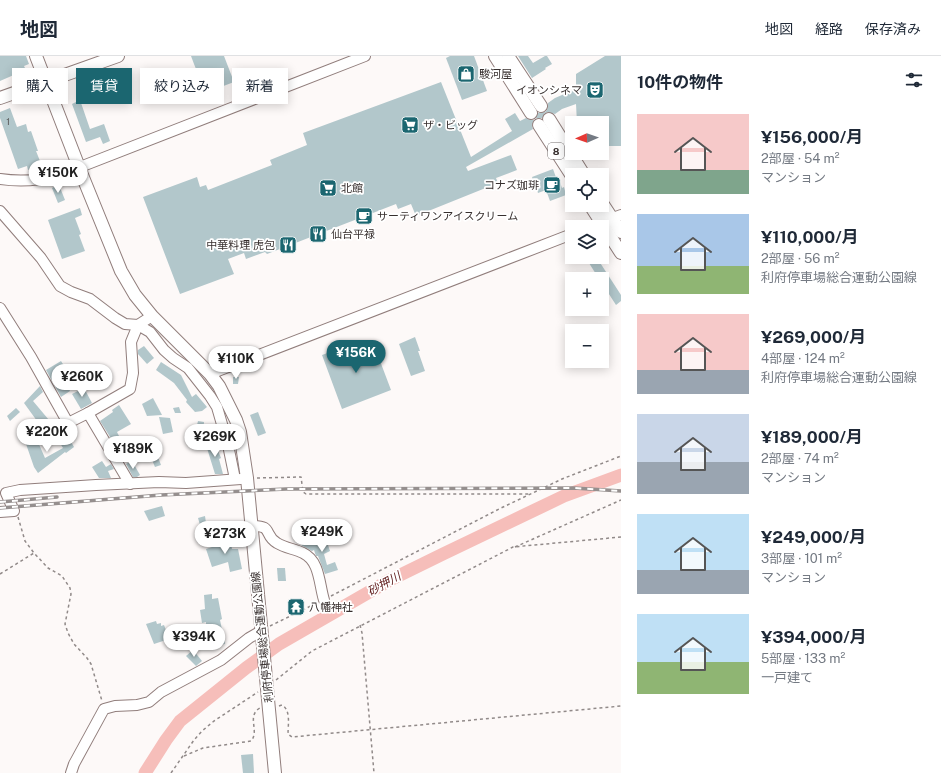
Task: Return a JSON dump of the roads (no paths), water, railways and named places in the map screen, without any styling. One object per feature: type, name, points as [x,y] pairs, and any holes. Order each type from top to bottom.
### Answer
[{"type":"main road","name":"利府停車場総合運動公園線","points":[[36,56],[41,68]]},
{"type":"main road","points":[[68,74],[118,56]]},
{"type":"main road","points":[[495,56],[536,110],[508,56]]},
{"type":"main road","points":[[0,98],[12,94]]},
{"type":"main road","name":"利府停車場総合運動公園線","points":[[54,104],[121,271],[135,295],[152,316],[210,374],[219,386],[238,426],[244,452],[247,478],[275,773]]},
{"type":"main road","name":"8","points":[[568,168],[544,122],[579,168]]},
{"type":"main road","points":[[602,212],[612,218],[621,232]]},
{"type":"main road","points":[[612,218],[621,253]]},
{"type":"street","points":[[0,179],[20,182],[44,180],[79,168],[365,56]]},
{"type":"street","points":[[0,211],[41,258],[60,286],[90,299],[125,324],[138,325],[150,332],[164,350],[188,368],[217,407],[228,444],[234,479]]},
{"type":"street","points":[[210,374],[565,237]]},
{"type":"street","points":[[0,308],[31,358],[68,423],[130,389],[134,373],[131,342],[138,325],[152,316]]},
{"type":"street","points":[[88,413],[130,484]]},
{"type":"street","points":[[0,512],[14,511],[6,494],[20,490],[96,484],[159,482],[186,483],[247,478]]},
{"type":"street","points":[[251,526],[261,525],[276,543],[307,555],[315,566],[324,600]]},
{"type":"street","points":[[72,773],[74,764],[104,709],[115,706],[137,706],[150,702],[161,692],[221,660],[249,638],[262,635]]},
{"type":"waterway","name":"砂押川","points":[[145,773],[180,721],[246,668],[279,644],[390,580],[564,496],[621,475]]},
{"type":"railway","points":[[0,508],[161,495],[286,489],[574,488],[621,491]]},
{"type":"railway","points":[[0,502],[57,497]]},
{"type":"place","name":"駿河屋","points":[[466,74]]},
{"type":"place","name":"イオンシネマ","points":[[595,90]]},
{"type":"place","name":"ザ・ビッグ","points":[[410,125]]},
{"type":"place","name":"コナズ珈琲","points":[[552,185]]},
{"type":"place","name":"北館","points":[[328,188]]},
{"type":"place","name":"サーティワンアイスクリーム","points":[[364,216]]},
{"type":"place","name":"仙台平禄","points":[[318,234]]},
{"type":"place","name":"中華料理 虎包","points":[[288,245]]},
{"type":"place","name":"八幡神社","points":[[296,607]]}]
